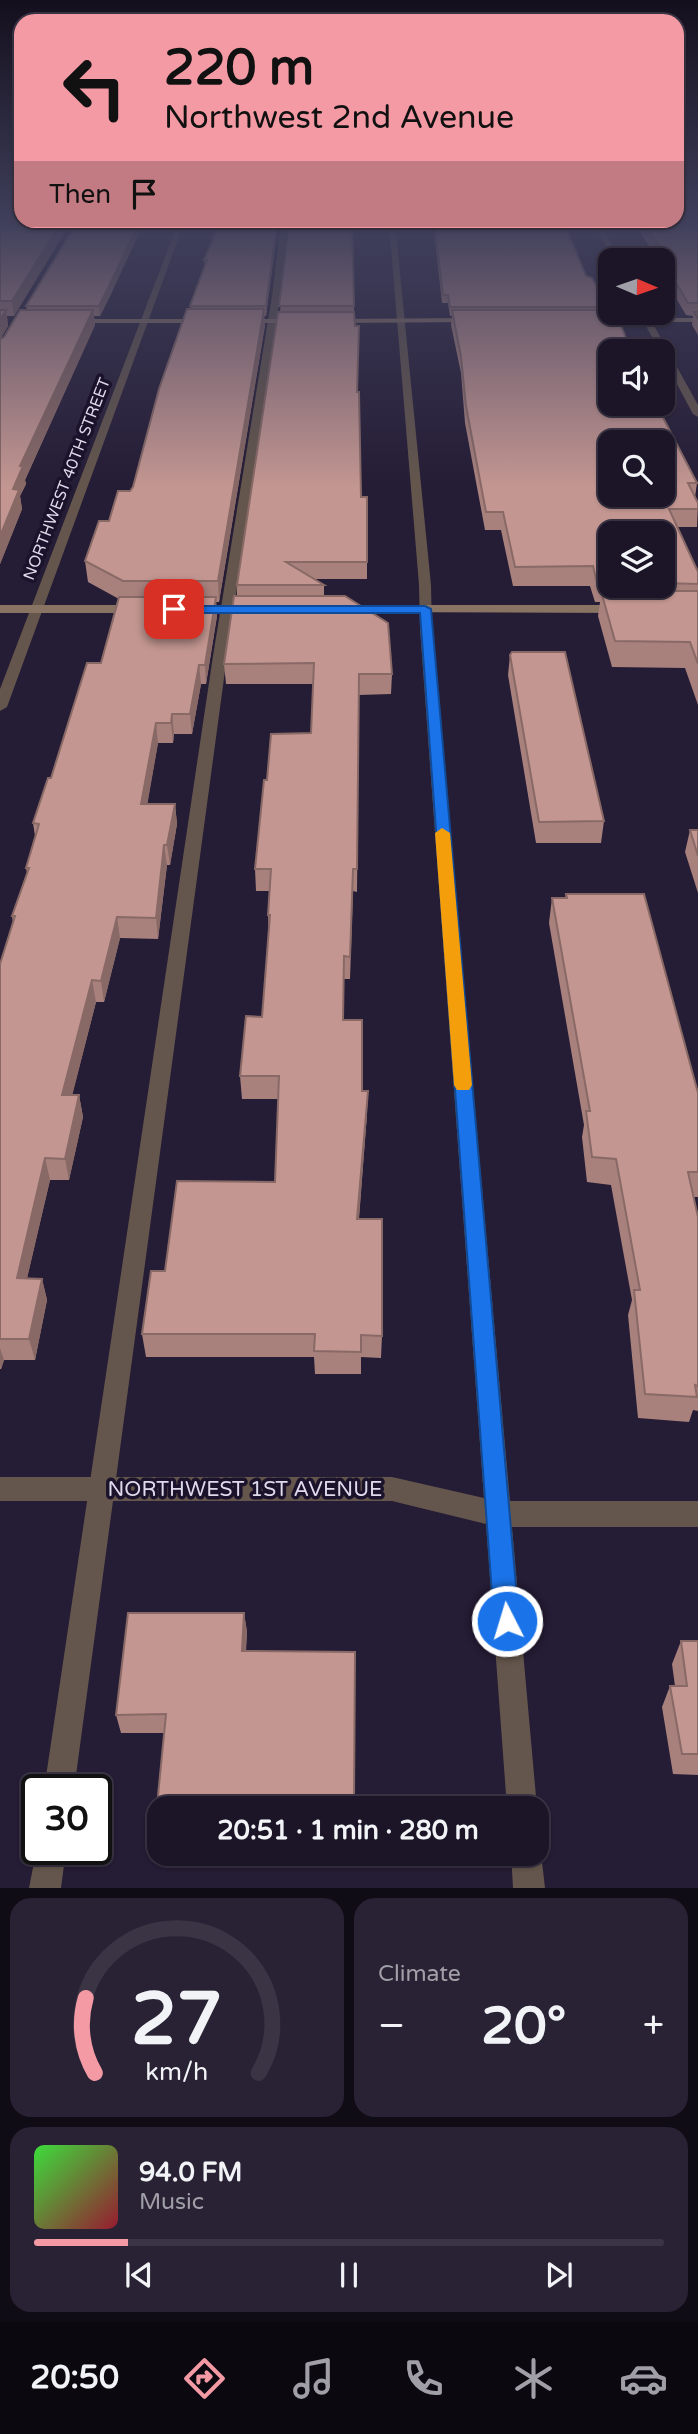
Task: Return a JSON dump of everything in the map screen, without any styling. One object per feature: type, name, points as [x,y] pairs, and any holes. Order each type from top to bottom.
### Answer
[{"type":"street","name":"NORTHWEST 40TH STREET","points":[[0,707],[149,311]]},
{"type":"street","points":[[61,1774],[272,311]]},
{"type":"street","points":[[401,311],[521,1796]]},
{"type":"street","points":[[676,318],[698,320]]},
{"type":"street","points":[[580,320],[598,319]]},
{"type":"street","points":[[322,321],[486,320]]},
{"type":"street","points":[[56,321],[215,321]]},
{"type":"street","points":[[229,321],[309,321]]},
{"type":"street","points":[[650,326],[698,414]]},
{"type":"street","points":[[0,609],[268,609]]},
{"type":"street","points":[[334,609],[643,609]]},
{"type":"street","name":"NORTHWEST 1ST AVENUE","points":[[0,1489],[392,1489],[498,1514],[698,1514]]},
{"type":"street","points":[[45,1888],[49,1865]]},
{"type":"street","points":[[527,1866],[529,1888]]},
{"type":"building","points":[[19,311],[92,311],[20,466],[23,466],[13,489],[19,490],[0,536],[0,339],[4,337]]},
{"type":"building","points":[[186,311],[264,311],[218,581],[123,581],[85,561],[99,521],[109,521],[118,491],[130,491],[133,487],[159,389]]},
{"type":"building","points":[[452,311],[598,311],[598,326],[621,326],[626,339],[598,339],[598,416],[662,416],[669,430],[598,430],[598,507],[675,507],[675,441],[697,483],[688,483],[698,503],[698,509],[669,509],[675,521],[598,521],[598,583],[593,566],[515,567],[503,512],[486,512],[466,406]]},
{"type":"building","points":[[278,312],[354,312],[355,326],[359,326],[357,392],[361,497],[367,497],[367,562],[286,562],[324,585],[237,585]]},
{"type":"building","points":[[675,522],[698,572],[698,584],[675,583]]},
{"type":"building","points":[[675,591],[698,591],[698,664],[690,642],[615,641],[603,598],[675,598]]},
{"type":"building","points":[[234,596],[345,596],[388,623],[392,674],[359,674],[357,869],[353,869],[350,957],[344,956],[343,1020],[362,1020],[362,1091],[368,1091],[357,1219],[382,1219],[382,1336],[361,1335],[361,1352],[314,1351],[315,1334],[142,1334],[151,1271],[165,1271],[177,1181],[275,1182],[279,1076],[240,1076],[246,1016],[262,1017],[270,915],[271,869],[255,869],[271,734],[311,733],[314,663],[224,664]]},
{"type":"building","points":[[119,597],[216,597],[205,665],[199,665],[190,714],[172,714],[171,723],[156,723],[141,804],[175,804],[167,845],[164,845],[156,918],[117,917],[101,981],[92,980],[62,1095],[79,1095],[65,1159],[45,1158],[17,1278],[42,1279],[29,1339],[0,1339],[0,964],[15,916],[12,916],[29,868],[26,868],[39,824],[33,823],[48,778],[51,778],[87,663],[101,663]]},
{"type":"building","points":[[512,652],[565,652],[604,821],[539,822],[510,655]]},
{"type":"building","points":[[690,830],[698,830],[698,856]]},
{"type":"building","points":[[566,894],[644,894],[698,1093],[698,1172],[688,1172],[698,1217],[697,1397],[645,1394],[634,1290],[640,1290],[616,1159],[592,1157],[586,1111],[590,1111],[552,898],[567,898]]},
{"type":"building","points":[[128,1613],[244,1613],[242,1651],[355,1652],[354,1796],[158,1796],[166,1714],[116,1715]]},
{"type":"building","points":[[681,1641],[698,1641],[698,1754],[682,1754],[670,1686],[687,1686]]},
{"type":"slow traffic","points":[[442,833],[463,1085]]},
{"type":"route","points":[[174,609],[425,609],[507,1621]]}]
